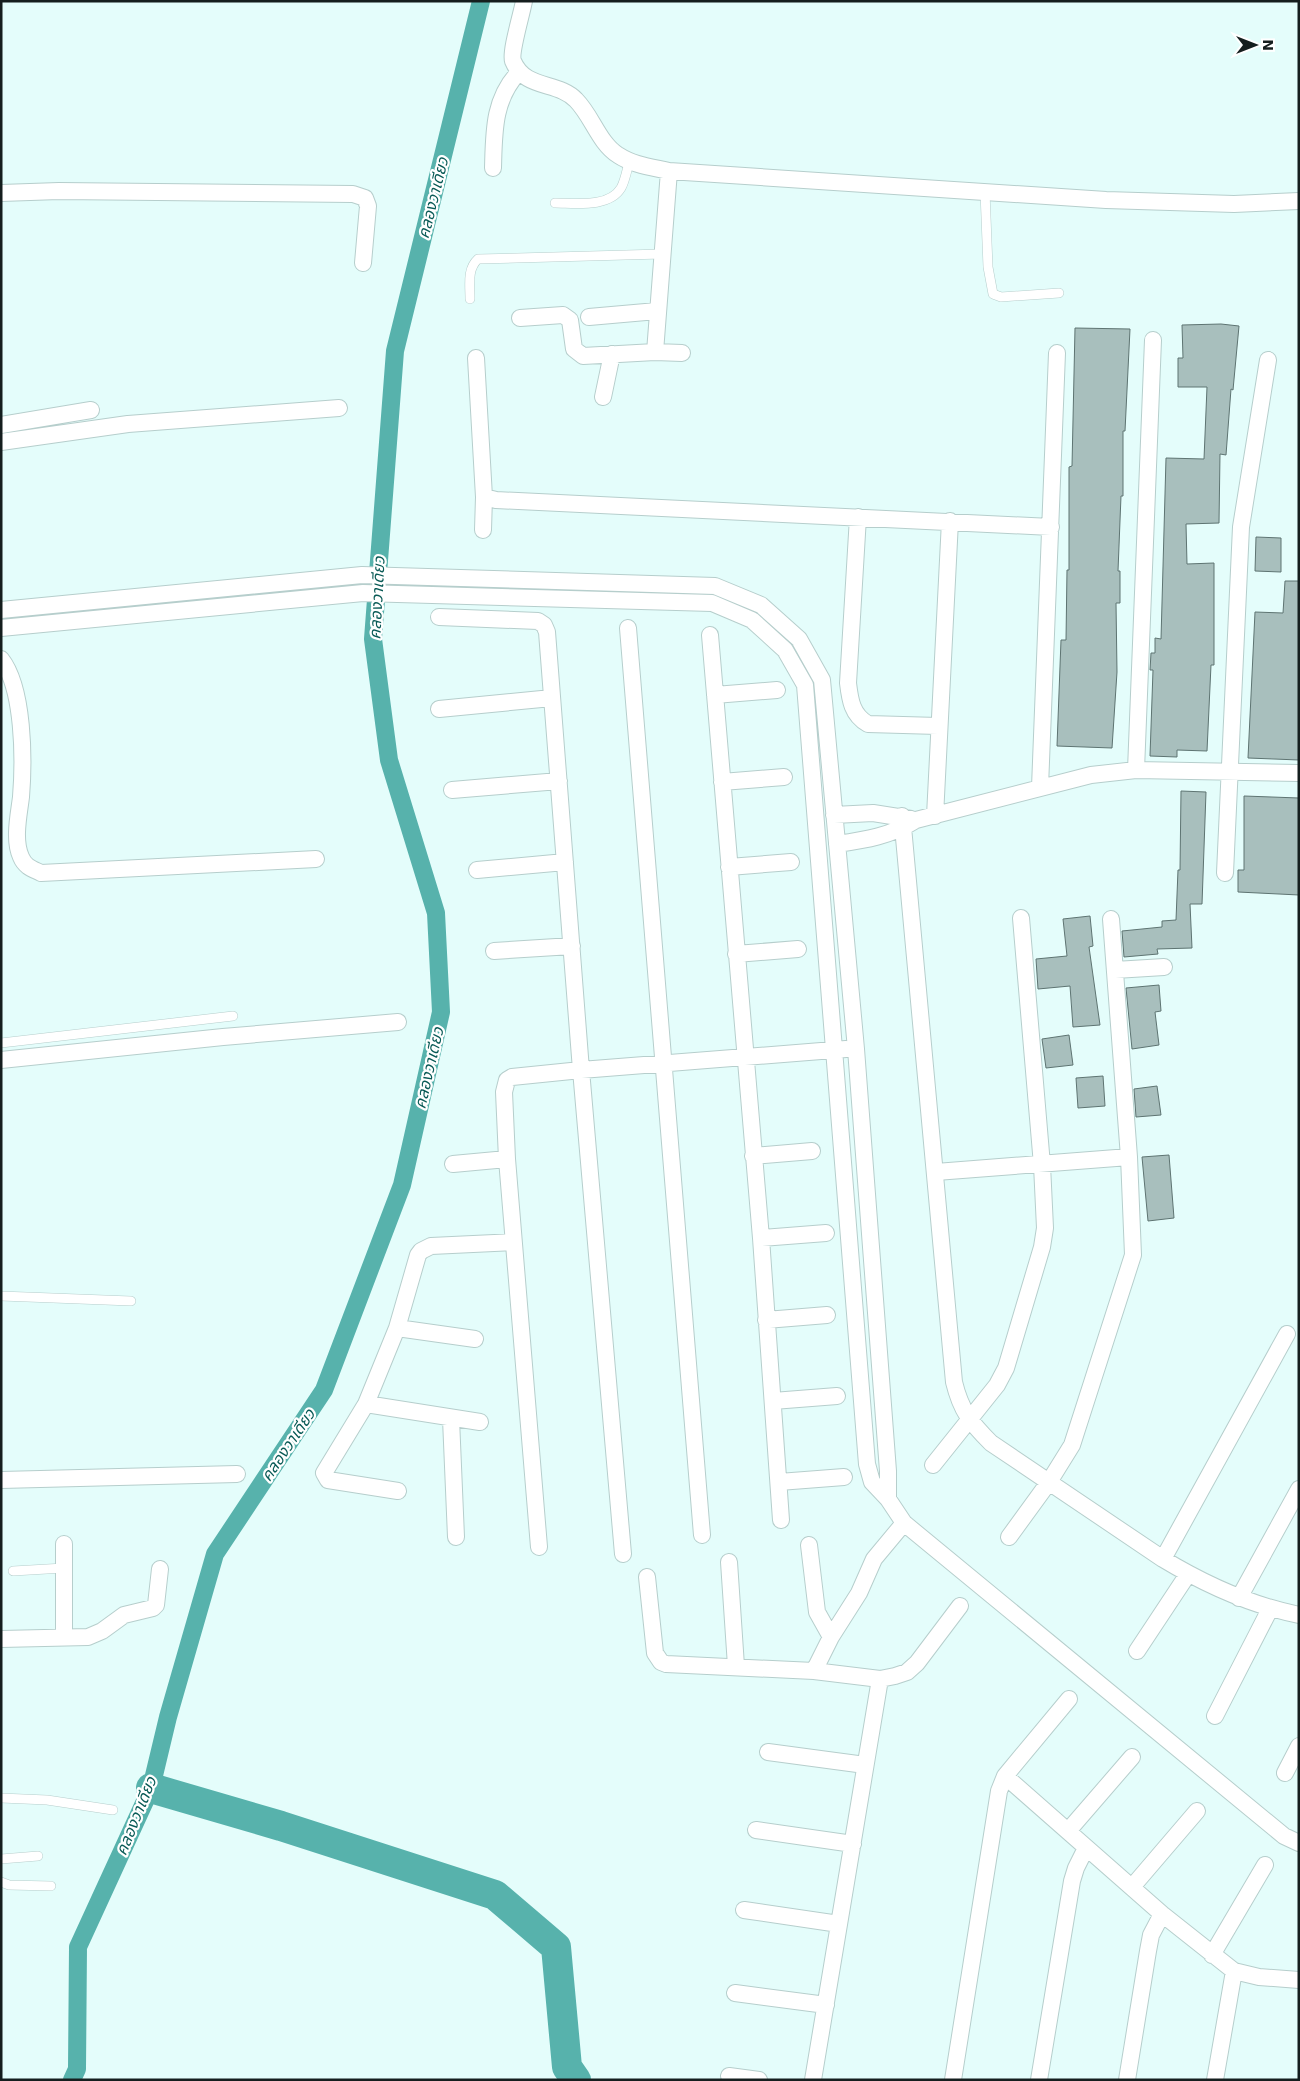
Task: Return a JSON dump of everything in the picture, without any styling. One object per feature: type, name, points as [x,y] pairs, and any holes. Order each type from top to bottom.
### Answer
[{"type":"street","points":[[524,1],[512,59],[519,72],[536,84],[560,90],[576,99],[615,154],[629,162],[669,171],[1106,200],[1234,204],[1299,201]]},
{"type":"street","points":[[493,168],[496,115],[507,84],[519,72]]},
{"type":"street","points":[[655,352],[669,171]]},
{"type":"street","points":[[1,193],[59,191],[353,194],[365,198],[368,206],[363,263]]},
{"type":"street","points":[[589,317],[657,311]]},
{"type":"street","points":[[520,318],[563,316],[570,320],[574,350],[583,356],[655,352],[682,353]]},
{"type":"street","points":[[1136,770],[1153,340]]},
{"type":"street","points":[[1040,787],[1057,353]]},
{"type":"street","points":[[603,397],[612,354]]},
{"type":"street","points":[[476,358],[484,497],[484,530]]},
{"type":"street","points":[[1226,873],[1240,528],[1268,360]]},
{"type":"street","points":[[1,442],[128,424],[339,408]]},
{"type":"street","points":[[1,425],[91,410]]},
{"type":"street","points":[[484,497],[496,500],[1051,527]]},
{"type":"street","points":[[858,517],[848,683],[850,700],[858,719],[868,724],[938,726]]},
{"type":"street","points":[[935,816],[938,726],[950,522]]},
{"type":"street","points":[[366,576],[366,593]]},
{"type":"street","points":[[1,610],[366,576],[581,581],[715,586],[761,605],[799,639],[822,680],[856,1049],[888,1471],[888,1499]]},
{"type":"street","points":[[429,577],[429,594]]},
{"type":"street","points":[[580,598],[581,581]]},
{"type":"street","points":[[1,628],[366,593],[580,598],[712,603],[752,620],[785,650],[805,685],[867,1464],[872,1482],[888,1499],[904,1523],[1284,1836],[1299,1843]]},
{"type":"street","points":[[91,602],[92,620]]},
{"type":"street","points":[[440,617],[538,621],[544,625],[547,632],[581,1070],[623,1554]]},
{"type":"street","points":[[628,628],[665,1063],[702,1535]]},
{"type":"street","points":[[710,635],[753,1156],[762,1238],[766,1320],[781,1520]]},
{"type":"street","points":[[1,659],[6,665],[19,702],[22,786],[18,845],[21,857],[28,868],[42,873],[316,859]]},
{"type":"street","points":[[715,695],[777,690]]},
{"type":"street","points":[[439,709],[552,698]]},
{"type":"street","points":[[818,830],[836,829],[877,838],[907,822],[1091,775],[1136,770],[1299,773]]},
{"type":"street","points":[[722,782],[784,777]]},
{"type":"street","points":[[452,790],[559,781]]},
{"type":"street","points":[[836,829],[873,813],[907,822]]},
{"type":"street","points":[[907,822],[954,1382],[959,1403],[969,1421],[991,1443],[1163,1559],[1188,1574],[1239,1598],[1270,1609],[1299,1615]]},
{"type":"street","points":[[477,870],[565,862]]},
{"type":"street","points":[[729,867],[791,862]]},
{"type":"street","points":[[933,1465],[997,1385],[1006,1368],[1033,1283],[1042,1247],[1045,1228],[1042,1165],[1021,918]]},
{"type":"street","points":[[1009,1537],[1049,1482],[1072,1444],[1133,1255],[1129,1157],[1111,919]]},
{"type":"street","points":[[494,951],[572,946]]},
{"type":"street","points":[[736,954],[798,949]]},
{"type":"street","points":[[1115,970],[1164,967]]},
{"type":"street","points":[[1,1060],[223,1037],[398,1022]]},
{"type":"street","points":[[539,1547],[507,1158],[504,1092],[507,1080],[512,1077],[581,1070],[856,1049]]},
{"type":"street","points":[[753,1156],[812,1152]]},
{"type":"street","points":[[936,1172],[1129,1157]]},
{"type":"street","points":[[453,1164],[507,1158]]},
{"type":"street","points":[[762,1238],[826,1233]]},
{"type":"street","points":[[398,1491],[328,1480],[324,1477],[326,1468],[366,1404],[397,1328],[418,1255],[421,1250],[431,1246],[513,1242]]},
{"type":"street","points":[[766,1320],[827,1315]]},
{"type":"street","points":[[397,1328],[475,1339]]},
{"type":"street","points":[[1163,1559],[1287,1334]]},
{"type":"street","points":[[773,1401],[837,1396]]},
{"type":"street","points":[[366,1404],[451,1419],[480,1422]]},
{"type":"street","points":[[451,1419],[456,1537]]},
{"type":"street","points":[[1,1480],[237,1474]]},
{"type":"street","points":[[779,1482],[844,1477]]},
{"type":"street","points":[[1239,1598],[1299,1489]]},
{"type":"street","points":[[814,1671],[831,1637],[859,1593],[874,1559],[904,1523]]},
{"type":"street","points":[[64,1544],[64,1638]]},
{"type":"street","points":[[809,1546],[817,1612],[831,1637]]},
{"type":"street","points":[[729,1562],[736,1666]]},
{"type":"street","points":[[1,1639],[88,1637],[102,1631],[124,1615],[153,1608],[158,1599],[160,1569]]},
{"type":"street","points":[[1138,1651],[1188,1574]]},
{"type":"street","points":[[647,1577],[654,1653],[658,1659],[666,1664],[814,1671],[880,1678],[907,1672],[917,1663],[960,1606]]},
{"type":"street","points":[[1216,1716],[1270,1609]]},
{"type":"street","points":[[813,2080],[880,1678]]},
{"type":"street","points":[[953,2080],[999,1791],[1005,1776],[1069,1699]]},
{"type":"street","points":[[1285,1773],[1299,1746]]},
{"type":"street","points":[[768,1752],[865,1765]]},
{"type":"street","points":[[1068,1831],[1132,1757]]},
{"type":"street","points":[[1005,1776],[1162,1914],[1234,1971],[1259,1977],[1299,1980]]},
{"type":"street","points":[[1132,1887],[1196,1811]]},
{"type":"street","points":[[756,1830],[853,1844]]},
{"type":"street","points":[[1039,2080],[1072,1881],[1086,1848]]},
{"type":"street","points":[[1212,1955],[1265,1865]]},
{"type":"street","points":[[744,1910],[839,1924]]},
{"type":"street","points":[[1127,2080],[1151,1935],[1162,1914]]},
{"type":"street","points":[[1215,2080],[1234,1971]]},
{"type":"street","points":[[735,1993],[826,2005]]},
{"type":"street","points":[[729,2076],[759,2080]]},
{"type":"lane","points":[[555,203],[596,202],[611,198],[620,188],[629,162]]},
{"type":"lane","points":[[985,192],[988,267],[993,294],[1001,297],[1059,293]]},
{"type":"lane","points":[[470,299],[470,272],[472,265],[478,259],[662,254]]},
{"type":"lane","points":[[1,1043],[233,1016]]},
{"type":"lane","points":[[1,1296],[131,1301]]},
{"type":"lane","points":[[13,1571],[64,1568]]},
{"type":"lane","points":[[1,1798],[47,1800],[113,1810]]},
{"type":"lane","points":[[1,1859],[38,1856]]},
{"type":"lane","points":[[1,1882],[9,1885],[51,1886]]},
{"type":"building","points":[[1221,324],[1239,326],[1233,390],[1231,389],[1226,455],[1220,454],[1219,523],[1186,524],[1187,564],[1214,563],[1214,665],[1211,665],[1207,751],[1177,750],[1177,757],[1150,756],[1153,670],[1150,670],[1151,653],[1155,653],[1155,638],[1161,639],[1166,458],[1204,459],[1207,387],[1178,387],[1178,358],[1183,358],[1182,325]]},
{"type":"building","points":[[1075,328],[1130,329],[1125,431],[1123,431],[1123,496],[1121,496],[1118,571],[1120,571],[1120,603],[1116,603],[1117,672],[1112,748],[1057,746],[1061,640],[1066,640],[1067,570],[1069,570],[1069,467],[1072,466]]},
{"type":"building","points":[[1256,537],[1281,538],[1281,572],[1255,571]]},
{"type":"building","points":[[1285,581],[1299,581],[1299,760],[1248,758],[1255,612],[1283,613]]},
{"type":"building","points":[[1181,791],[1206,792],[1202,904],[1190,904],[1192,948],[1157,949],[1158,954],[1124,957],[1122,931],[1162,927],[1162,921],[1176,920],[1178,870],[1180,870]]},
{"type":"building","points":[[1244,796],[1299,798],[1299,895],[1238,892],[1238,870],[1244,870]]},
{"type":"building","points":[[1090,916],[1093,946],[1089,947],[1100,1025],[1073,1027],[1070,986],[1038,989],[1036,959],[1067,956],[1063,919]]},
{"type":"building","points":[[1159,985],[1161,1011],[1155,1012],[1159,1045],[1132,1049],[1126,988]]},
{"type":"building","points":[[1069,1035],[1073,1065],[1046,1068],[1042,1039]]},
{"type":"building","points":[[1103,1076],[1105,1106],[1078,1108],[1076,1078]]},
{"type":"building","points":[[1157,1086],[1161,1115],[1136,1117],[1134,1089]]},
{"type":"building","points":[[1169,1155],[1174,1218],[1148,1221],[1142,1157]]},
{"type":"waterway","name":"คลองวาเดียว","points":[[72,2080],[77,2069],[78,1947],[151,1788],[168,1717],[215,1554],[324,1390],[402,1185],[441,1012],[436,913],[389,760],[373,639],[395,351],[481,1]]},
{"type":"waterway","points":[[151,1788],[281,1826],[495,1895],[556,1947],[567,2067],[576,2080]]}]
